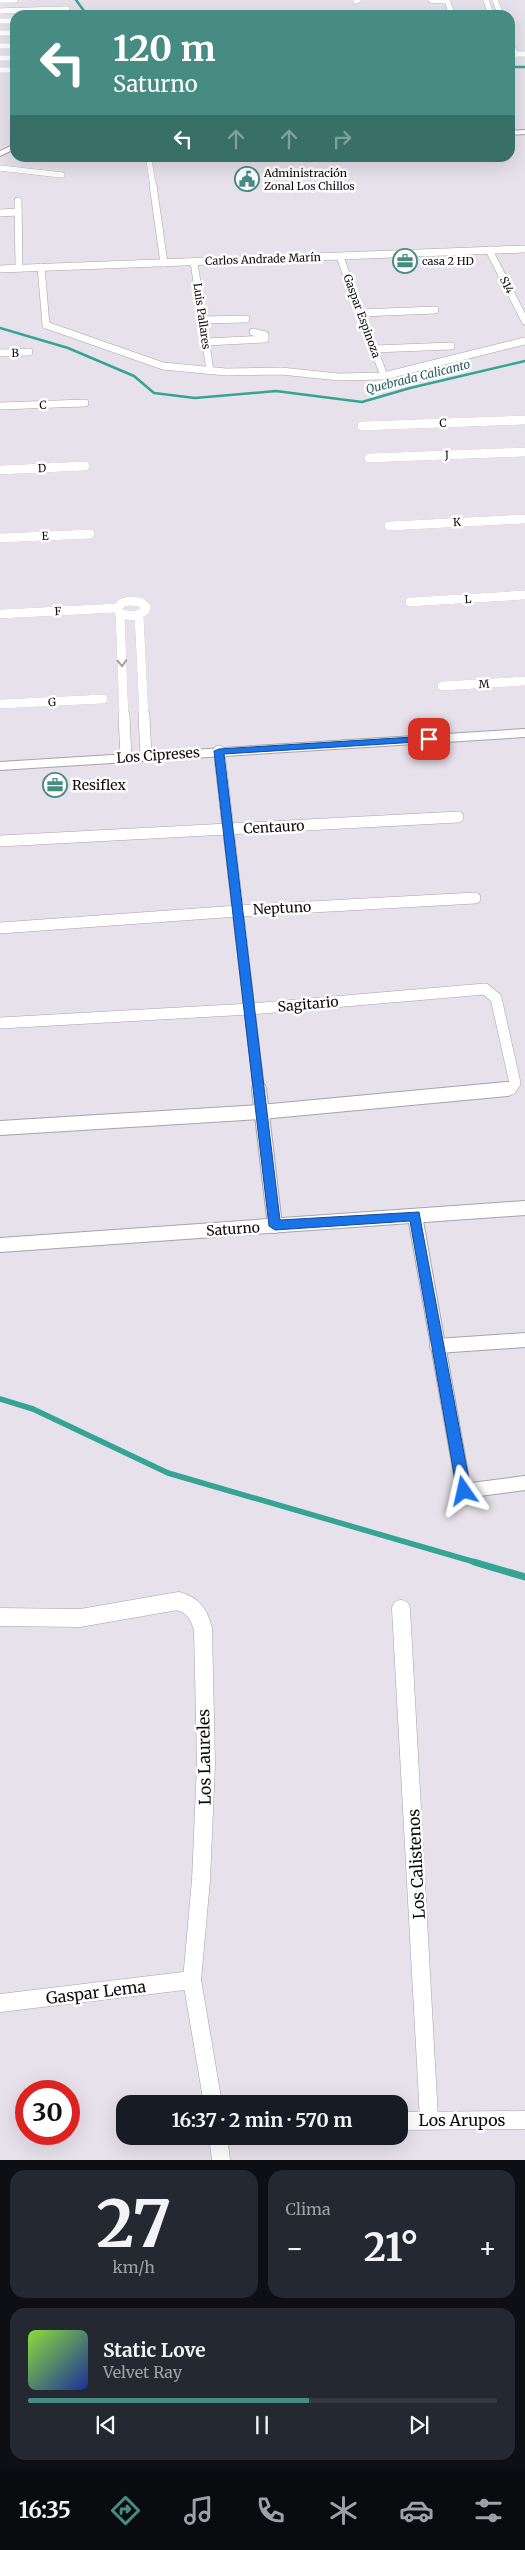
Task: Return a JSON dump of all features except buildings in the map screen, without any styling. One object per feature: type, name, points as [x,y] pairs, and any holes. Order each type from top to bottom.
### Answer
[{"type":"street","points":[[0,0],[15,0]]},
{"type":"street","points":[[430,0],[447,1]]},
{"type":"street","points":[[486,0],[489,10]]},
{"type":"street","points":[[495,0],[499,10]]},
{"type":"street","points":[[488,6],[497,6]]},
{"type":"street","points":[[34,10],[67,9]]},
{"type":"street","points":[[149,162],[164,263]]},
{"type":"street","points":[[0,168],[62,175]]},
{"type":"street","points":[[18,200],[19,268]]},
{"type":"street","points":[[0,212],[18,212]]},
{"type":"street","name":"Carlos Andrade Marín","points":[[0,269],[525,249]]},
{"type":"street","name":"S14","points":[[489,250],[525,321]]},
{"type":"street","name":"Gaspar Espinoza","points":[[340,256],[384,376]]},
{"type":"street","name":"Luis Pallares","points":[[194,262],[210,371]]},
{"type":"street","points":[[41,267],[46,325],[164,366],[210,371],[305,372],[339,377],[384,376],[525,341]]},
{"type":"street","points":[[200,298],[210,298]]},
{"type":"street","points":[[361,313],[435,310]]},
{"type":"street","points":[[203,320],[246,319]]},
{"type":"street","points":[[206,342],[265,339],[265,335],[262,333],[253,332]]},
{"type":"street","points":[[374,349],[450,346]]},
{"type":"street","name":"B","points":[[0,353],[29,352]]},
{"type":"street","name":"C","points":[[0,406],[85,403]]},
{"type":"street","name":"C","points":[[362,426],[525,420]]},
{"type":"street","name":"J","points":[[369,458],[525,452]]},
{"type":"street","name":"D","points":[[0,470],[85,466]]},
{"type":"street","name":"K","points":[[389,526],[525,519]]},
{"type":"street","name":"E","points":[[0,538],[90,534]]},
{"type":"street","name":"L","points":[[410,602],[525,595]]},
{"type":"street","points":[[118,611],[129,616],[139,615],[146,609],[140,602],[125,602],[118,611],[126,757]]},
{"type":"street","name":"F","points":[[0,614],[118,611]]},
{"type":"street","points":[[139,615],[146,756]]},
{"type":"street","name":"M","points":[[442,686],[525,681]]},
{"type":"street","name":"G","points":[[0,704],[103,699]]},
{"type":"street","name":"Los Cipreses","points":[[0,766],[525,733]]},
{"type":"street","points":[[219,751],[275,1226]]},
{"type":"street","name":"Centauro","points":[[0,841],[458,817]]},
{"type":"street","name":"Neptuno","points":[[0,928],[238,911],[475,898]]},
{"type":"street","name":"Sagitario","points":[[0,1023],[250,1009],[485,989],[496,998],[515,1083],[511,1088],[262,1112]]},
{"type":"street","points":[[0,1128],[262,1112]]},
{"type":"street","name":"Saturno","points":[[0,1245],[525,1208]]},
{"type":"street","points":[[415,1216],[464,1491],[525,1483]]},
{"type":"street","points":[[437,1346],[525,1340]]},
{"type":"street","name":"Los Laureles","points":[[0,1617],[80,1618],[178,1600],[187,1603],[199,1614],[203,1629],[206,1764],[201,1880],[192,1980],[211,2095]]},
{"type":"street","name":"Los Calistenos","points":[[401,1610],[429,2119]]},
{"type":"street","name":"Gaspar Lema","points":[[0,2003],[192,1980]]},
{"type":"street","name":"Los Arupos","points":[[408,2120],[525,2120]]},
{"type":"street","points":[[219,2145],[221,2160]]},
{"type":"waterway","points":[[76,0],[83,10]]},
{"type":"waterway","points":[[515,67],[525,67]]},
{"type":"waterway","name":"Quebrada Calicanto","points":[[0,328],[68,348],[134,376],[154,393],[195,398],[276,391],[362,402],[410,388],[525,361]]},
{"type":"waterway","points":[[0,1399],[33,1409],[168,1473],[478,1563]]},
{"type":"waterway","points":[[474,1562],[525,1577]]},
{"type":"place","name":"Administración Zonal Los Chillos","points":[[247,179]]},
{"type":"place","name":"casa 2 HD","points":[[405,261]]},
{"type":"place","name":"Resiflex","points":[[55,785]]},
{"type":"route","points":[[429,739],[219,751],[275,1226],[415,1216],[464,1491]]}]
